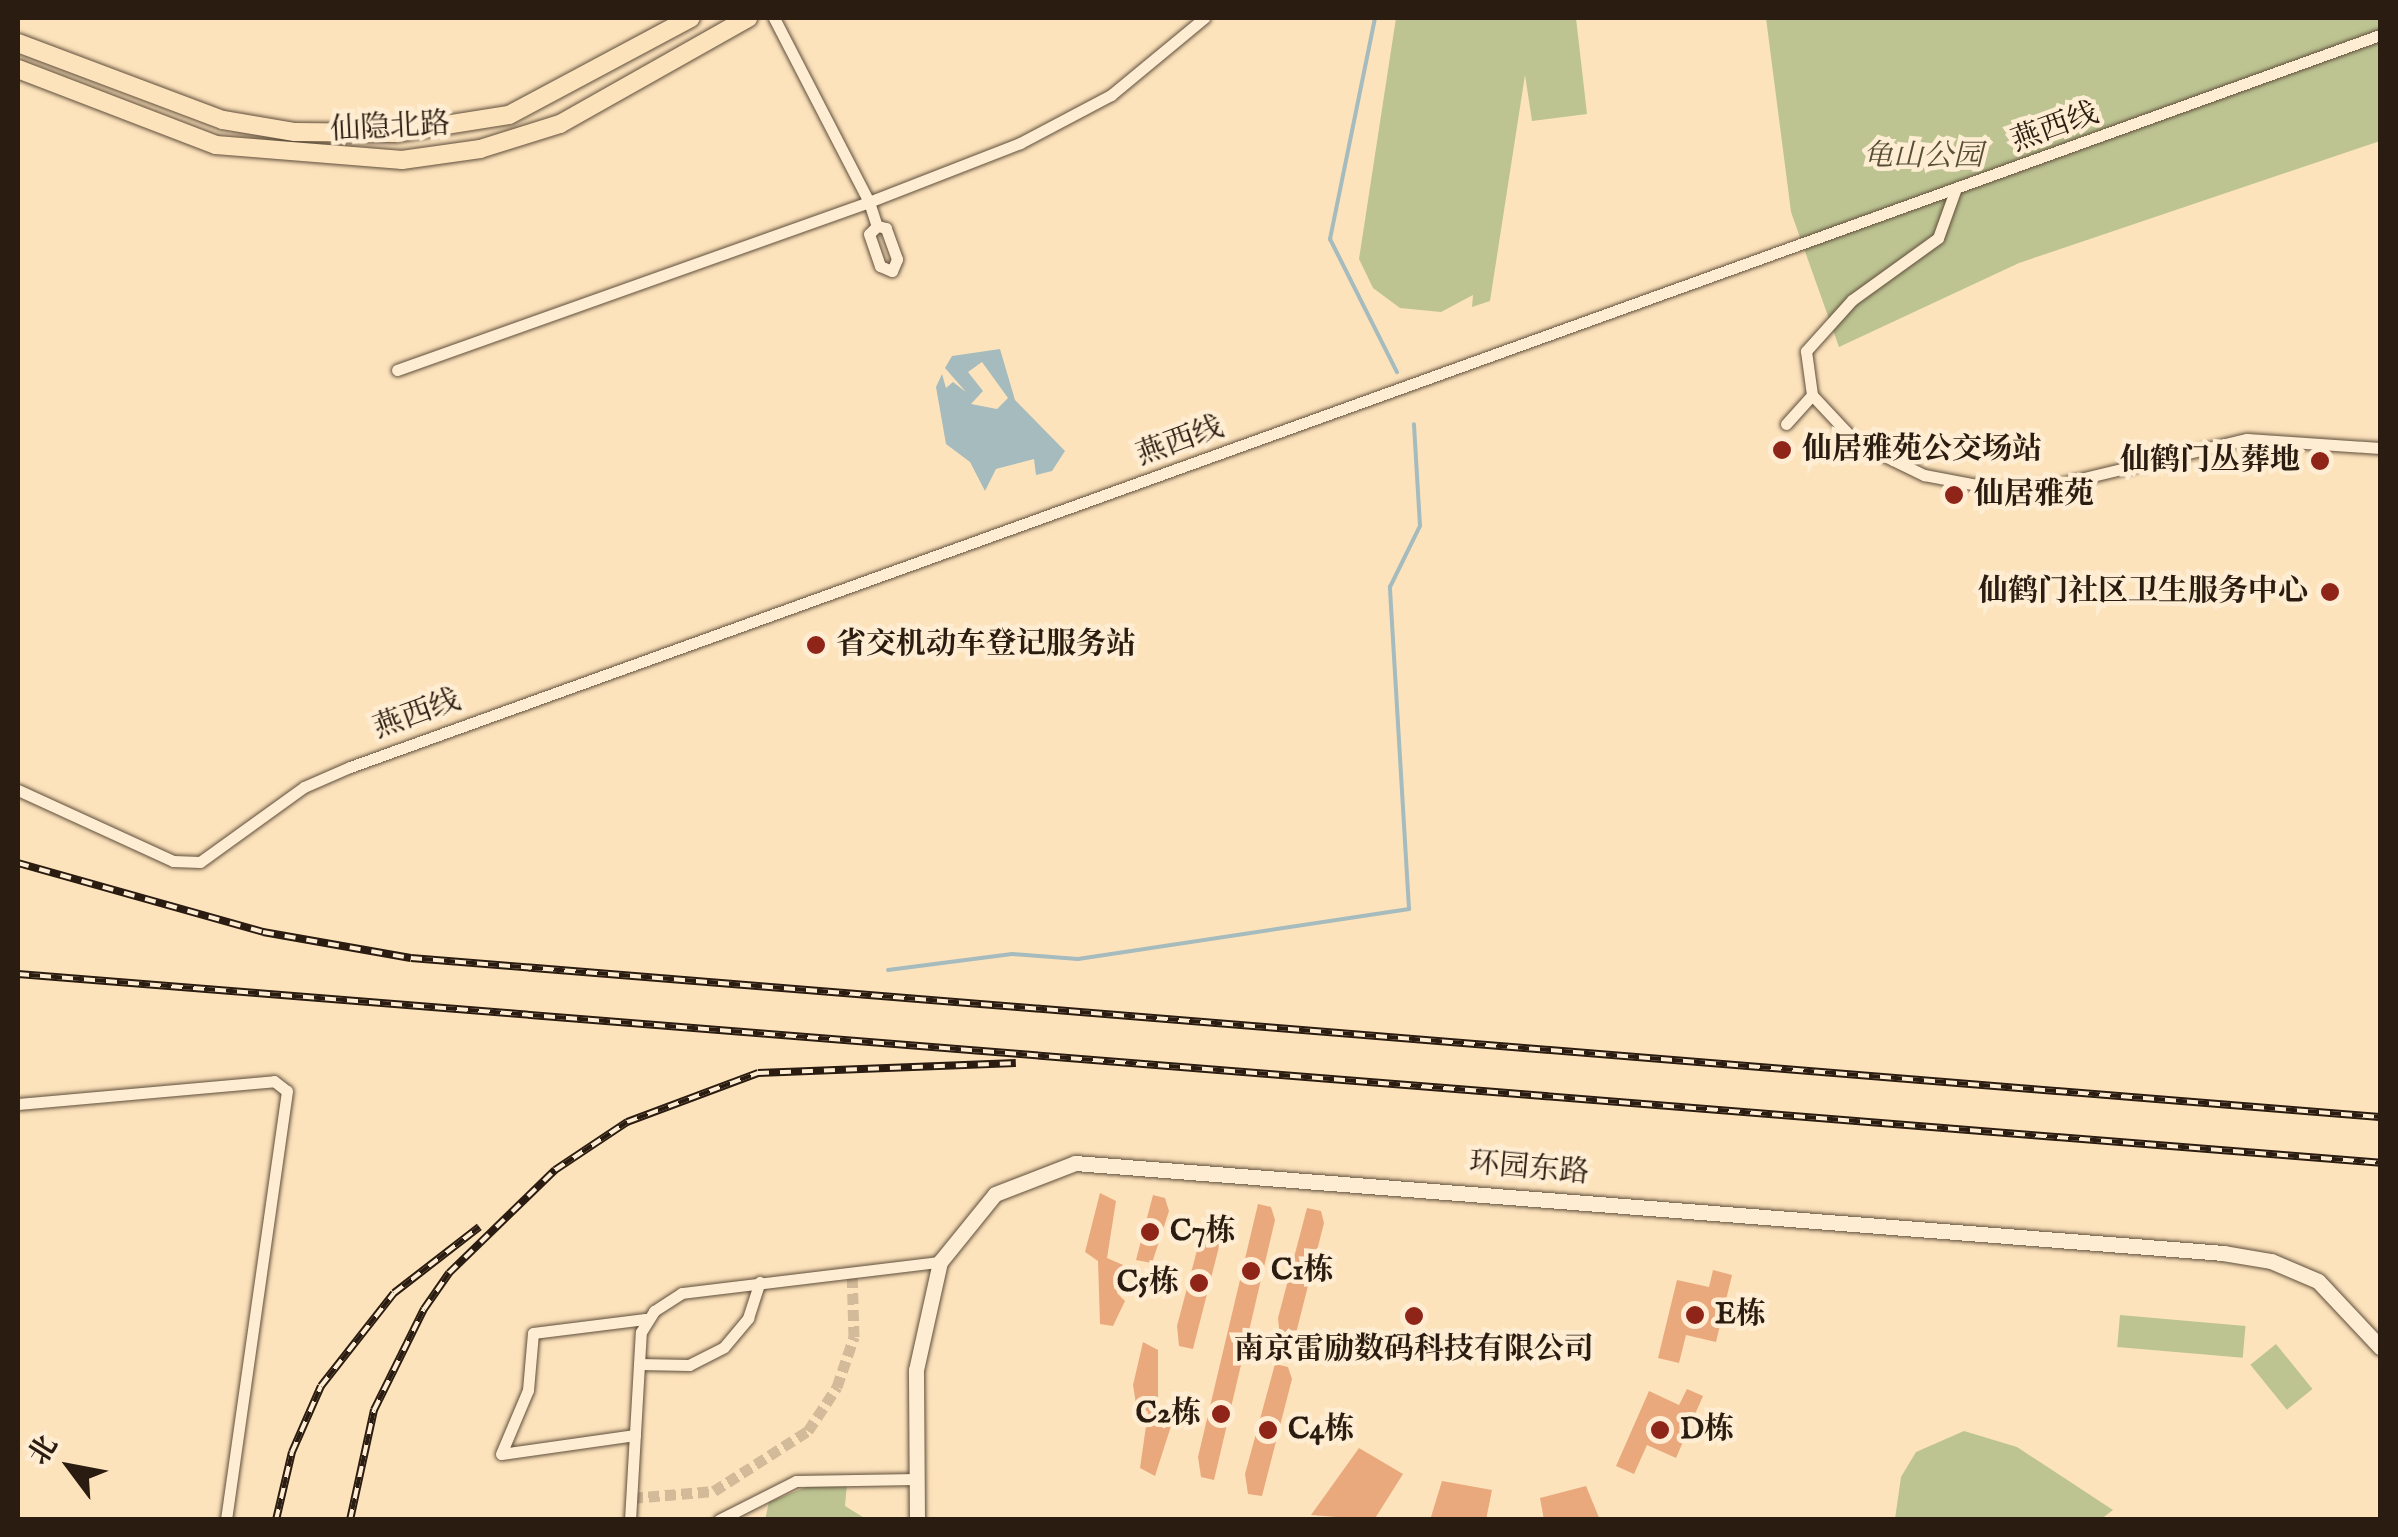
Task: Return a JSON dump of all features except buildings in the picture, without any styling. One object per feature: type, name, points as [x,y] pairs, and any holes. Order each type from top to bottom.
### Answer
[{"type":"main road","name":"仙隐北路","points":[[18,43],[223,120],[295,132],[395,133],[509,114],[691,18]]},
{"type":"main road","name":"仙隐北路","points":[[18,69],[216,145],[402,160],[480,149],[560,124],[748,18]]},
{"type":"street","points":[[774,18],[869,202],[877,226]]},
{"type":"street","points":[[397,370],[869,202],[1020,143],[1111,96],[1204,18]]},
{"type":"street","name":"燕西线","points":[[18,790],[173,861],[200,862],[304,787],[350,767],[2380,35]]},
{"type":"street","points":[[1956,188],[1938,238],[1819,330],[1806,351],[1812,395],[1856,442],[1883,458],[1998,489],[2059,484],[2248,439],[2380,448]]},
{"type":"street","points":[[1786,424],[1812,395]]},
{"type":"street","points":[[18,1104],[274,1081],[287,1091],[226,1520]]},
{"type":"street","name":"环园东路","points":[[917,1520],[916,1370],[940,1262],[996,1194],[1050,1168],[1104,1162],[2223,1253],[2308,1276],[2343,1302],[2380,1347]]},
{"type":"street","points":[[635,1435],[501,1454],[528,1390],[533,1333],[645,1319],[682,1292],[940,1262]]},
{"type":"street","points":[[639,1364],[690,1364],[724,1347],[748,1318],[760,1282]]},
{"type":"street","points":[[630,1520],[645,1319]]},
{"type":"street","points":[[719,1520],[796,1481],[916,1479]]},
{"type":"green space","points":[[1396,18],[1576,18],[1587,114],[1532,121],[1525,75],[1490,301],[1472,307],[1473,295],[1441,312],[1400,308],[1373,288],[1359,259]]},
{"type":"green space","name":"龟山公园","points":[[1766,18],[2380,18],[2380,141],[2019,263],[1839,347],[1791,212]]},
{"type":"green space","points":[[2120,1315],[2246,1326],[2243,1358],[2117,1347]]},
{"type":"green space","points":[[2276,1344],[2313,1389],[2287,1410],[2250,1365]]},
{"type":"green space","points":[[1964,1431],[2017,1447],[2113,1510],[2100,1520],[1895,1519],[1901,1477],[1916,1452]]},
{"type":"green space","points":[[847,1484],[845,1506],[866,1519],[765,1520],[769,1502],[809,1486]]},
{"type":"shaded area","points":[[1000,349],[1015,400],[1065,451],[1052,471],[1036,475],[1034,459],[996,469],[985,491],[970,462],[946,444],[936,387],[942,374],[946,388],[953,382],[966,392],[945,368],[952,356]],"holes":[[[982,362],[1008,398],[997,409],[971,404],[983,391],[968,372]]]},
{"type":"waterway","points":[[1375,18],[1330,239],[1397,372]]},
{"type":"waterway","points":[[888,970],[1012,954],[1078,959],[1409,909],[1390,587],[1420,526],[1414,424]]},
{"type":"tunnel","points":[[632,1498],[714,1491],[808,1431],[837,1387],[854,1337],[852,1268]]},
{"type":"railway","points":[[18,863],[263,932],[411,958],[2380,1117]]},
{"type":"railway","points":[[18,974],[2380,1163]]},
{"type":"railway","points":[[350,1520],[374,1410],[424,1309],[449,1273],[555,1170],[627,1122],[758,1073],[1016,1063]]},
{"type":"railway","points":[[276,1520],[292,1452],[321,1386],[394,1293],[479,1227]]},
{"type":"place","name":"仙居雅苑公交场站","points":[[1782,450]]},
{"type":"place","name":"仙鹤门丛葬地","points":[[2320,461]]},
{"type":"place","name":"仙居雅苑","points":[[1954,495]]},
{"type":"place","name":"仙鹤门社区卫生服务中心","points":[[2330,592]]},
{"type":"place","name":"省交机动车登记服务站","points":[[816,645]]},
{"type":"place","name":"C7栋","points":[[1150,1232]]},
{"type":"place","name":"C1栋","points":[[1251,1271]]},
{"type":"place","name":"C5栋","points":[[1199,1283]]},
{"type":"place","name":"E栋","points":[[1695,1315]]},
{"type":"place","name":"南京雷励数码科技有限公司","points":[[1414,1316]]},
{"type":"place","name":"C2栋","points":[[1221,1414]]},
{"type":"place","name":"C4栋","points":[[1268,1430]]},
{"type":"place","name":"D栋","points":[[1660,1430]]}]
